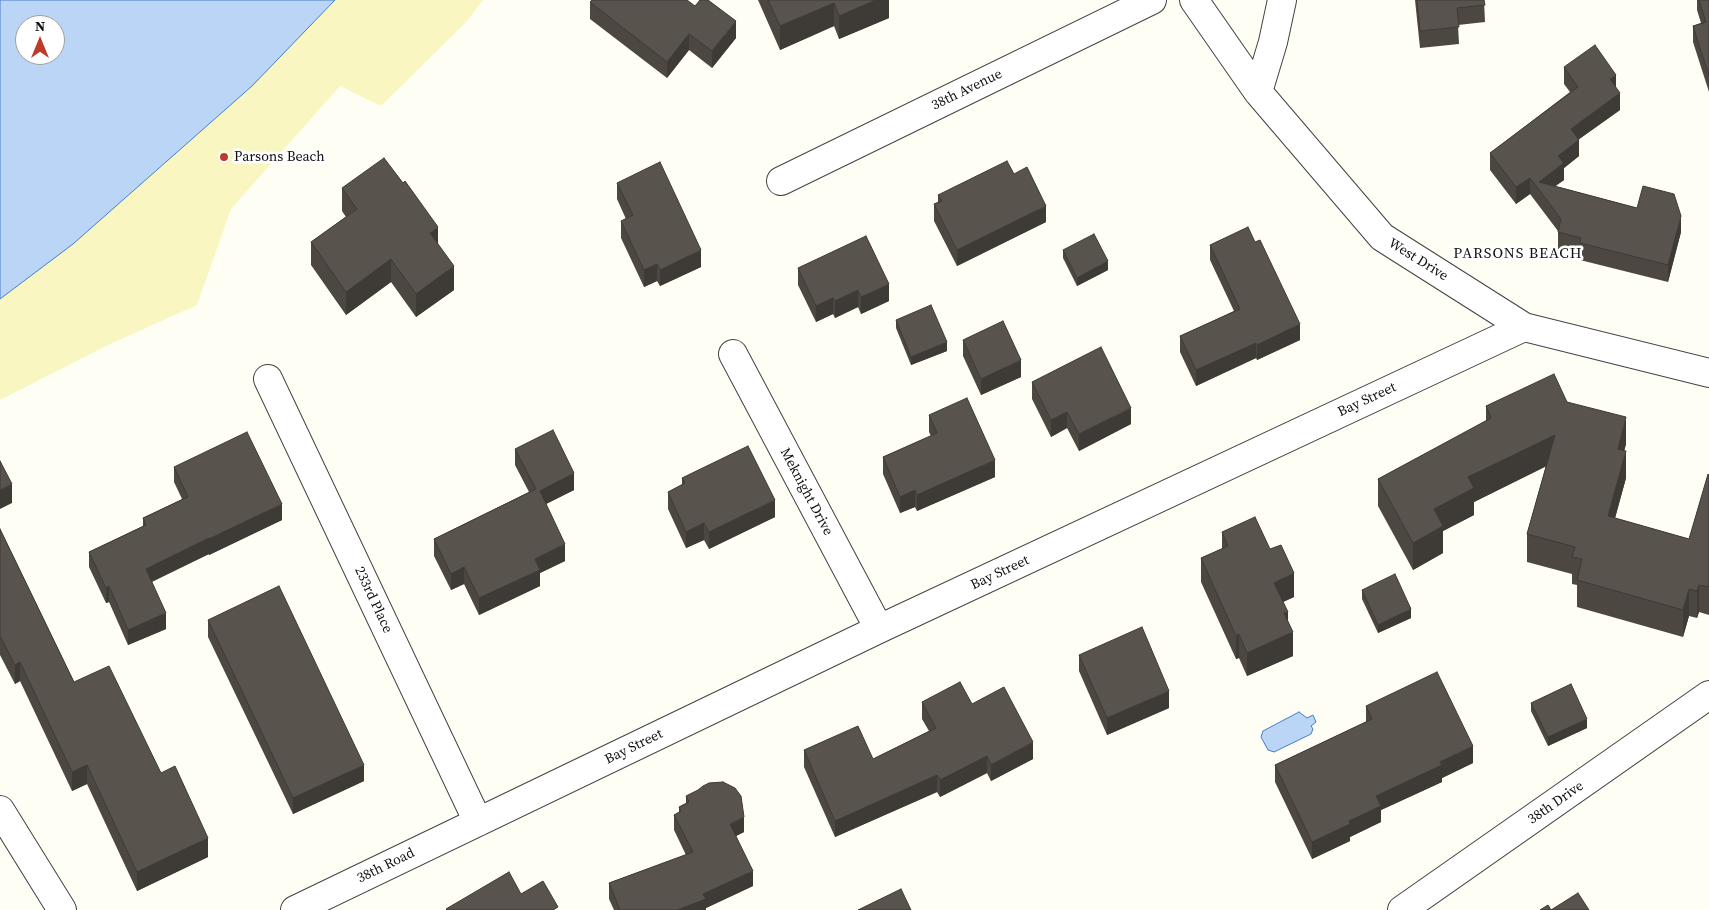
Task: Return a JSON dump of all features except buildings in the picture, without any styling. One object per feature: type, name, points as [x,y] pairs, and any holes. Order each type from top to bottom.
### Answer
[{"type":"street","name":"38th Avenue","points":[[781,181],[1152,0]]},
{"type":"street","name":"West Drive","points":[[1194,0],[1258,92],[1382,237],[1524,327],[1709,373]]},
{"type":"street","points":[[1258,92],[1273,42],[1282,0]]},
{"type":"street","name":"Bay Street","points":[[478,822],[879,630],[1524,327]]},
{"type":"street","name":"Meknight Drive","points":[[733,354],[879,630]]},
{"type":"street","name":"233rd Place","points":[[268,379],[478,822]]},
{"type":"street","name":"38th Drive","points":[[1402,910],[1709,695]]},
{"type":"street","points":[[0,810],[62,910]]},
{"type":"street","name":"38th Road","points":[[295,910],[478,822]]},
{"type":"sand","name":"Parsons Beach","points":[[335,0],[483,0],[467,21],[381,106],[340,86],[231,209],[197,305],[110,344],[0,400],[0,299],[73,244],[252,86]]},
{"type":"water","points":[[0,0],[335,0],[252,86],[73,244],[0,299]]},
{"type":"water","points":[[1299,712],[1307,718],[1313,715],[1316,722],[1311,726],[1313,729],[1311,734],[1274,752],[1268,750],[1261,737],[1263,731]]},
{"type":"place","name":"Parsons Beach","points":[[224,157]]},
{"type":"district","name":"PARSONS BEACH","points":[[1518,254]]}]
